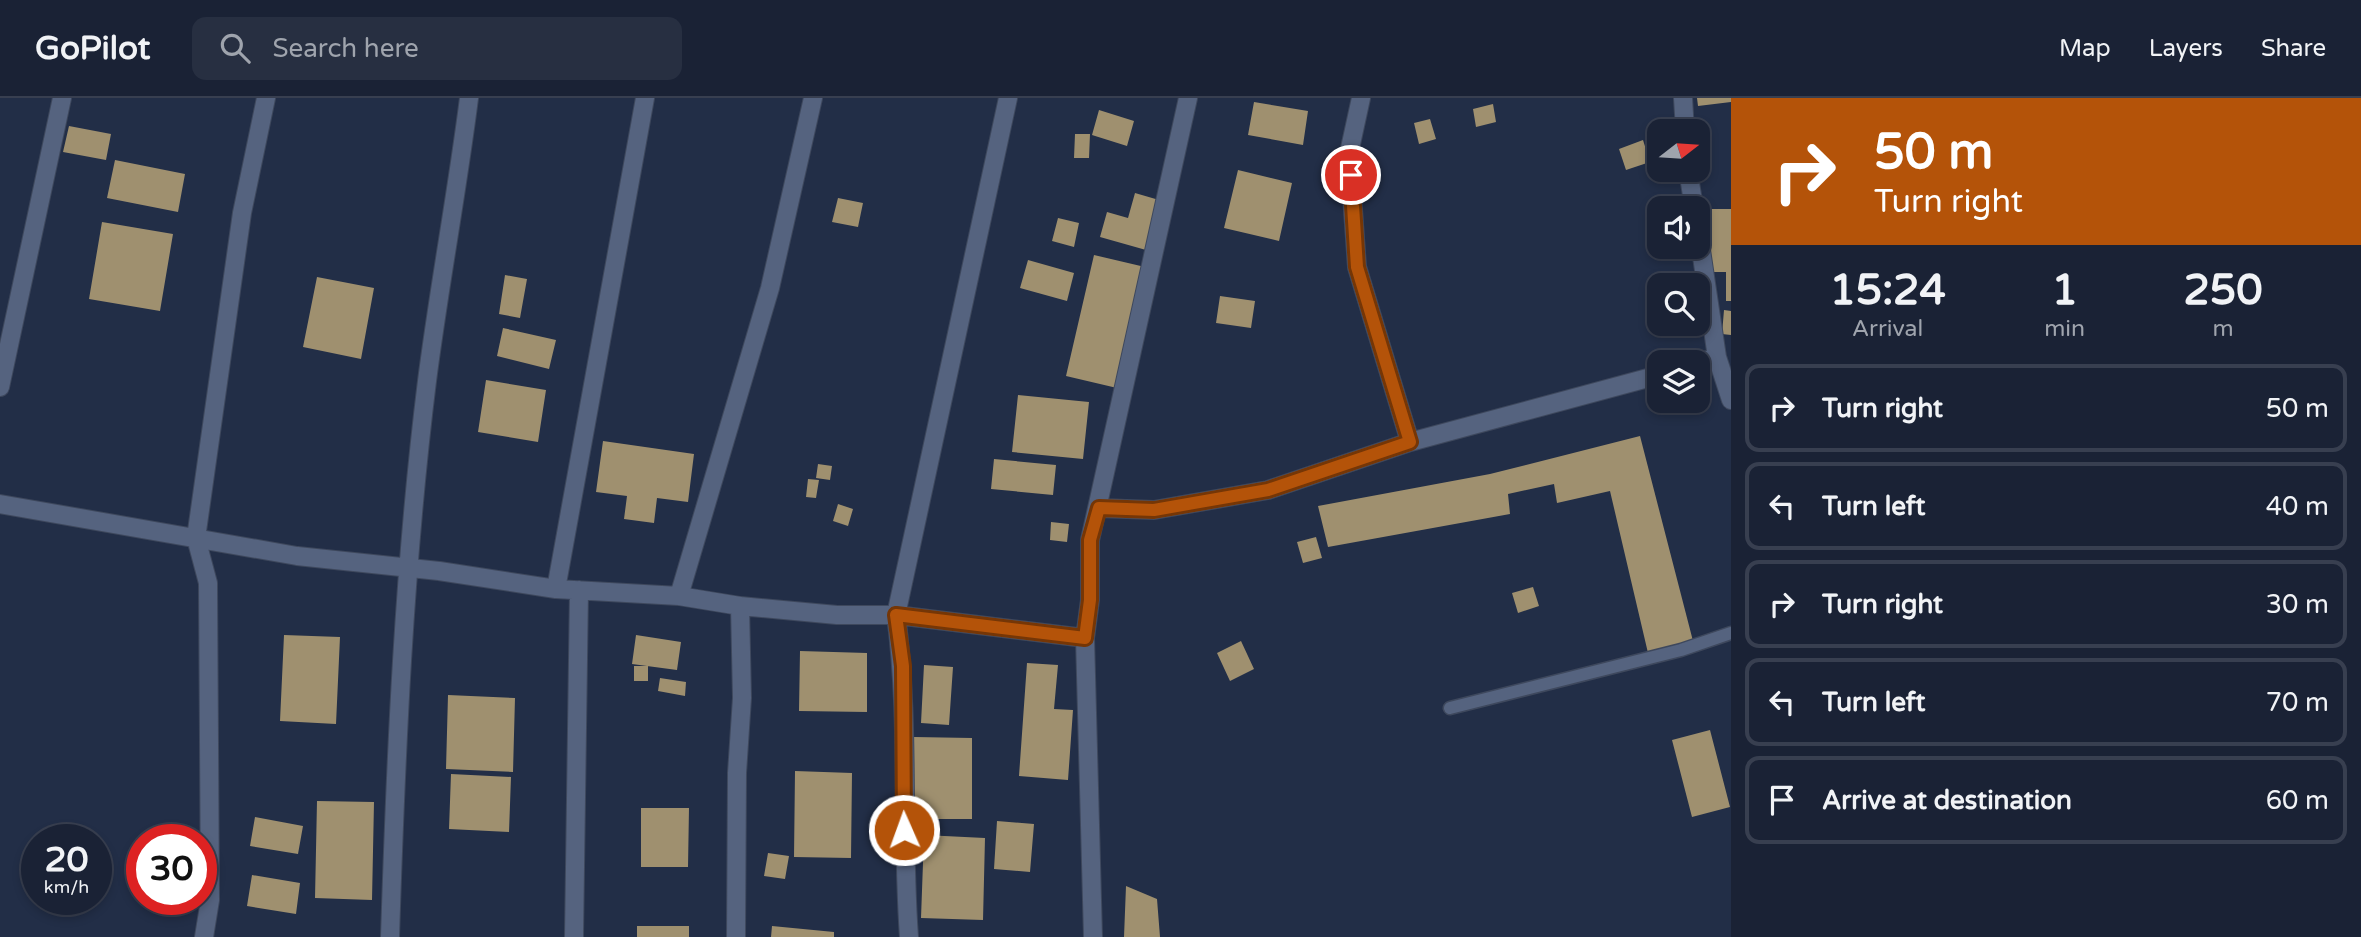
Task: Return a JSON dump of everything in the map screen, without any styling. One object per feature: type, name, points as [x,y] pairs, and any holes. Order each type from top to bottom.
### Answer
[{"type":"street","points":[[0,387],[62,98]]},
{"type":"street","points":[[204,937],[210,900],[208,583],[196,538],[242,213],[265,98]]},
{"type":"street","points":[[390,937],[395,772],[409,568],[427,381],[469,98]]},
{"type":"street","points":[[556,589],[645,98]]},
{"type":"street","points":[[679,596],[770,288],[813,98]]},
{"type":"street","points":[[909,937],[902,753],[903,666],[896,615],[1008,98]]},
{"type":"street","points":[[1093,937],[1085,638],[1090,600],[1090,540],[1188,98]]},
{"type":"street","points":[[1361,98],[1349,153],[1357,267],[1410,442]]},
{"type":"street","points":[[1683,98],[1684,119]]},
{"type":"street","points":[[1702,259],[1717,357],[1731,400]]},
{"type":"street","points":[[1710,359],[1717,357]]},
{"type":"street","points":[[1099,508],[1154,510],[1268,490],[1410,442],[1647,378]]},
{"type":"street","points":[[0,504],[59,517],[297,556],[409,568],[556,589],[679,596],[740,606],[837,615],[896,615],[1085,638]]},
{"type":"street","points":[[574,937],[579,590]]},
{"type":"street","points":[[736,937],[737,773],[742,698],[740,606]]},
{"type":"lane","points":[[1450,708],[1681,650],[1731,633]]},
{"type":"building","points":[[1697,98],[1731,98],[1731,102],[1698,106]]},
{"type":"building","points":[[1254,102],[1308,111],[1303,145],[1248,135]]},
{"type":"building","points":[[1493,104],[1496,122],[1476,127],[1473,109]]},
{"type":"building","points":[[1099,110],[1134,121],[1127,146],[1092,135]]},
{"type":"building","points":[[1430,119],[1436,139],[1419,144],[1414,123]]},
{"type":"building","points":[[69,126],[111,134],[106,160],[63,152]]},
{"type":"building","points":[[1075,134],[1090,134],[1089,158],[1074,158]]},
{"type":"building","points":[[1643,140],[1647,163],[1626,170],[1619,149]]},
{"type":"building","points":[[115,160],[185,174],[178,212],[107,198]]},
{"type":"building","points":[[1238,170],[1292,183],[1279,241],[1224,228]]},
{"type":"building","points":[[1135,193],[1159,200],[1146,250],[1100,237],[1107,212],[1128,218]]},
{"type":"building","points":[[838,198],[863,203],[858,227],[832,222]]},
{"type":"building","points":[[1710,209],[1731,209],[1731,301],[1726,301],[1726,272],[1711,272]]},
{"type":"building","points":[[1058,218],[1079,223],[1074,247],[1052,241]]},
{"type":"building","points":[[102,222],[173,234],[160,311],[89,299]]},
{"type":"building","points":[[1094,255],[1145,267],[1117,388],[1066,376]]},
{"type":"building","points":[[1028,260],[1074,273],[1067,301],[1020,288]]},
{"type":"building","points":[[505,275],[527,279],[520,318],[499,314]]},
{"type":"building","points":[[317,277],[374,288],[361,359],[303,347]]},
{"type":"building","points":[[1220,296],[1255,301],[1251,328],[1216,323]]},
{"type":"building","points":[[1724,310],[1731,311],[1731,335],[1722,334]]},
{"type":"building","points":[[503,328],[556,340],[549,369],[497,356]]},
{"type":"building","points":[[486,380],[546,390],[538,442],[478,432]]},
{"type":"building","points":[[1018,395],[1089,402],[1083,459],[1012,452]]},
{"type":"building","points":[[1640,436],[1693,641],[1648,653],[1610,491],[1557,503],[1554,484],[1508,494],[1510,514],[1328,547],[1318,506],[1490,474]]},
{"type":"building","points":[[603,441],[694,454],[688,502],[657,498],[654,523],[624,519],[627,496],[596,492]]},
{"type":"building","points":[[994,459],[1056,465],[1053,495],[991,489]]},
{"type":"building","points":[[818,464],[832,466],[830,480],[816,478]]},
{"type":"building","points":[[808,479],[819,480],[816,498],[806,497]]},
{"type":"building","points":[[838,504],[853,509],[848,526],[833,521]]},
{"type":"building","points":[[1051,522],[1069,524],[1067,542],[1050,540]]},
{"type":"building","points":[[1316,537],[1322,558],[1303,563],[1297,542]]},
{"type":"building","points":[[1533,587],[1539,606],[1518,613],[1512,593]]},
{"type":"building","points":[[284,635],[340,637],[336,724],[280,721]]},
{"type":"building","points":[[636,635],[681,642],[677,670],[632,664]]},
{"type":"building","points":[[1241,641],[1254,669],[1230,681],[1217,653]]},
{"type":"building","points":[[800,651],[867,653],[867,712],[799,711]]},
{"type":"building","points":[[1027,663],[1058,665],[1054,709],[1073,710],[1068,780],[1019,776]]},
{"type":"building","points":[[924,665],[953,667],[949,725],[921,723]]},
{"type":"building","points":[[634,666],[648,666],[648,681],[634,681]]},
{"type":"building","points":[[660,678],[686,682],[685,696],[658,691]]},
{"type":"building","points":[[448,695],[515,698],[513,772],[446,769]]},
{"type":"building","points":[[1710,730],[1730,807],[1692,817],[1672,740]]},
{"type":"building","points":[[914,737],[972,738],[972,819],[913,819]]},
{"type":"building","points":[[795,771],[852,773],[851,858],[794,857]]},
{"type":"building","points":[[451,774],[511,777],[509,832],[449,829]]},
{"type":"building","points":[[317,801],[374,802],[372,900],[315,898]]},
{"type":"building","points":[[641,808],[689,808],[688,867],[641,867]]},
{"type":"building","points":[[255,817],[303,826],[298,854],[250,846]]},
{"type":"building","points":[[997,821],[1034,824],[1030,872],[994,869]]},
{"type":"building","points":[[924,835],[985,838],[983,920],[921,918]]},
{"type":"building","points":[[768,853],[789,856],[785,879],[764,876]]},
{"type":"building","points":[[252,875],[300,883],[296,914],[247,906]]},
{"type":"building","points":[[1126,886],[1157,899],[1160,937],[1124,937]]},
{"type":"building","points":[[637,926],[689,926],[689,937],[637,937]]},
{"type":"building","points":[[772,926],[834,932],[834,937],[771,937]]},
{"type":"route","points":[[904,830],[903,666],[896,615],[1085,638],[1090,600],[1090,540],[1099,508],[1154,510],[1268,490],[1410,442],[1357,267],[1351,175]]}]
